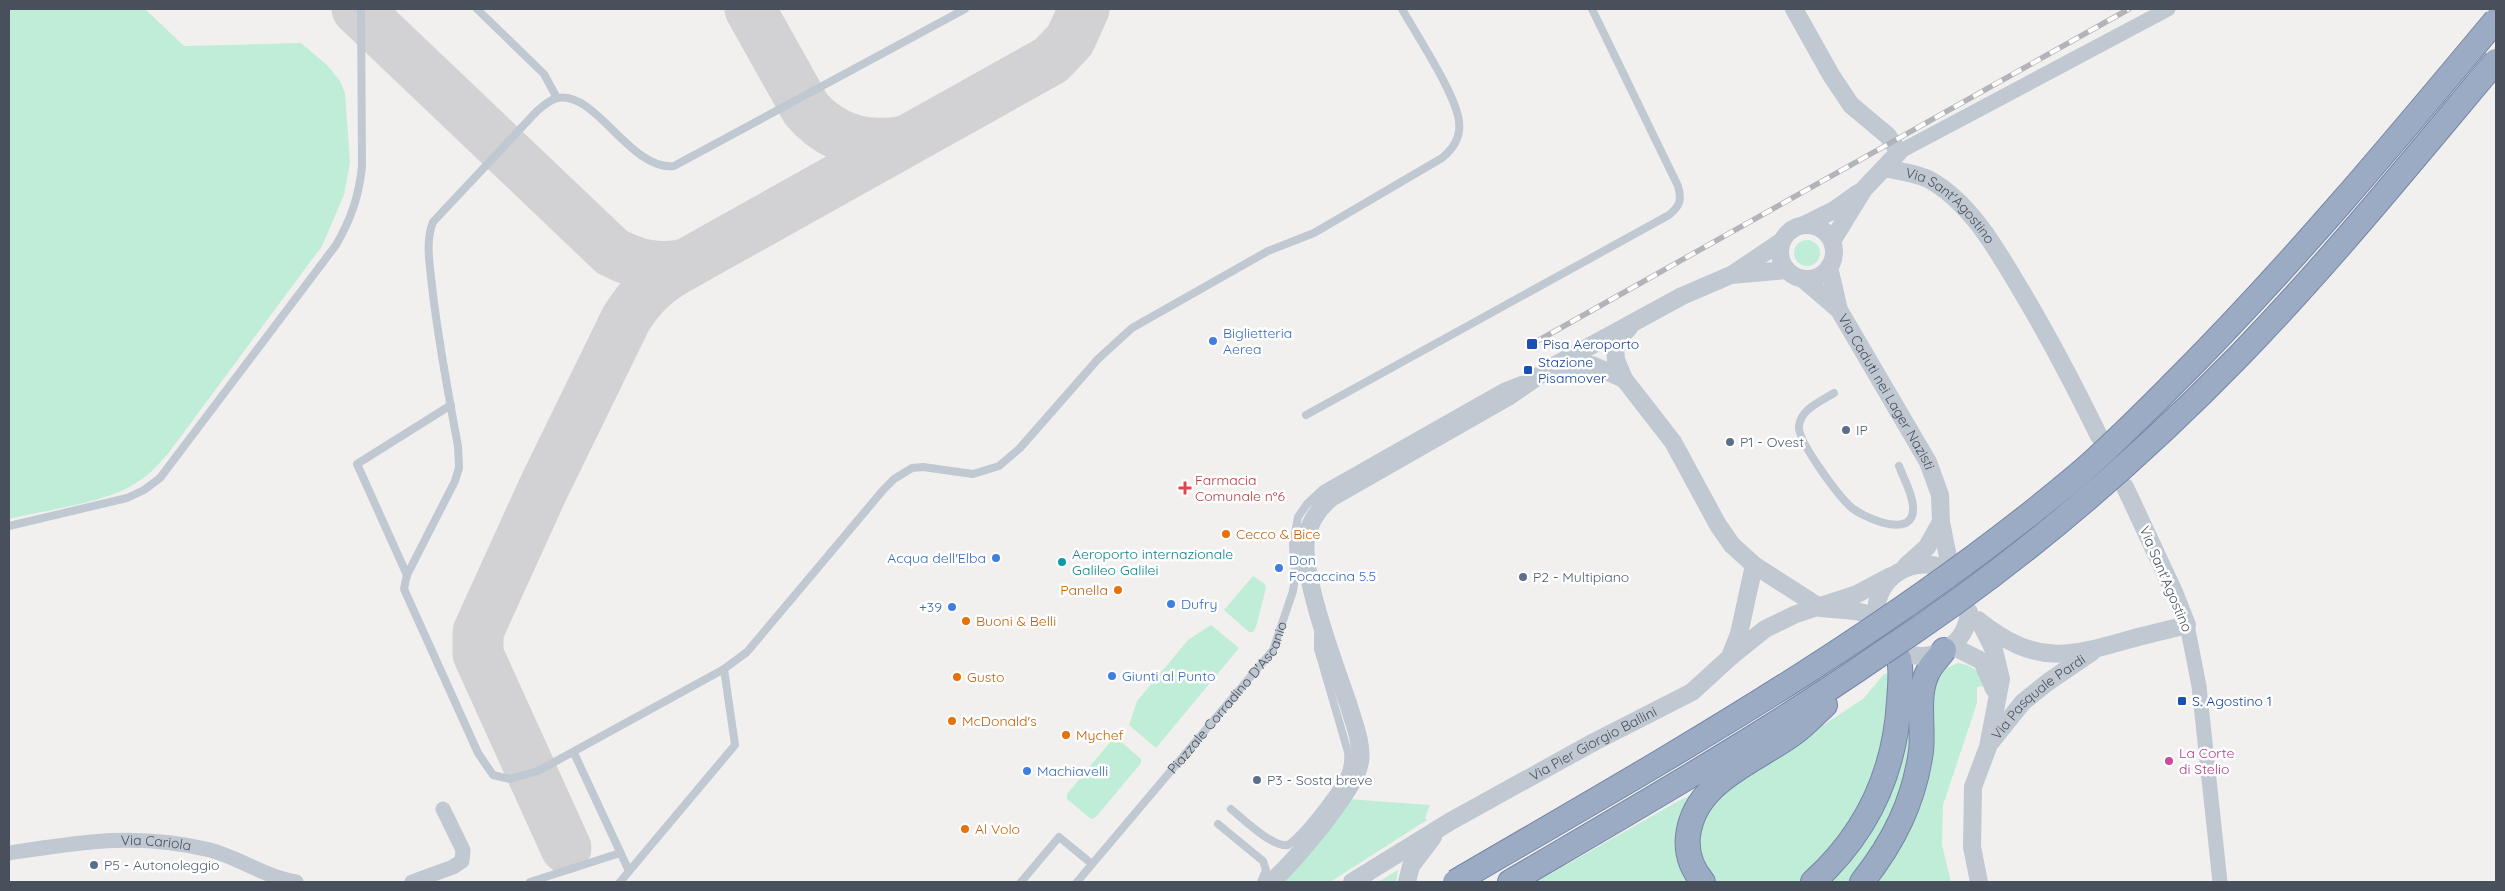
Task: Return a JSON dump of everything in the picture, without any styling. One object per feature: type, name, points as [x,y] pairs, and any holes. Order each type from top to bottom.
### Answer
[{"type":"highway","points":[[1454,882],[1676,753],[1845,647],[1964,565],[2080,472],[2177,380],[2282,271],[2496,20]]},
{"type":"highway","points":[[1704,882],[1692,864],[1687,843],[1693,815],[1707,793],[1722,779],[1795,732],[1896,655],[2038,540],[2173,422],[2299,292],[2496,61]]},
{"type":"highway","points":[[1862,882],[1878,862],[1899,828],[1906,811],[1912,793],[1921,750],[1923,687],[1930,669],[1948,648]]},
{"type":"highway","points":[[1510,882],[1800,708],[1896,655]]},
{"type":"highway","points":[[1812,882],[1849,845],[1881,790],[1892,753],[1899,715],[1901,665],[1896,655]]},
{"type":"street","name":"Via Sant'Agostino","points":[[1794,9],[1831,75],[1851,105],[1888,136],[1898,152],[1884,168],[1919,175],[1938,185],[1963,208],[1986,236],[2064,364],[2099,436]]},
{"type":"street","points":[[1898,152],[2168,9]]},
{"type":"street","points":[[1638,319],[1707,284],[1731,275],[1782,242],[1791,230],[1834,210],[1864,189],[1884,168]]},
{"type":"street","points":[[1832,241],[1864,189]]},
{"type":"street","points":[[1803,279],[1818,277],[1830,267],[1834,256],[1832,241],[1821,229],[1804,225]]},
{"type":"street","points":[[1731,275],[1787,270],[1780,256],[1782,242]]},
{"type":"street","points":[[1830,267],[1839,310]]},
{"type":"street","name":"Via Caduti nei Lager Nazisti","points":[[1787,270],[1803,279],[1839,310],[1932,471],[1940,495],[1943,561],[1917,564],[1897,572]]},
{"type":"street","name":"Via Pier Giorgio Ballini","points":[[1327,493],[1508,397],[1550,368],[1638,319]]},
{"type":"street","name":"Via Pier Giorgio Ballini","points":[[1638,319],[1620,337],[1615,347],[1616,360],[1624,379],[1673,442],[1725,536],[1754,565],[1821,608],[1877,613],[1878,596],[1897,572]]},
{"type":"street","name":"Via Pier Giorgio Ballini","points":[[1550,368],[1568,364],[1592,365],[1624,379]]},
{"type":"street","name":"Via Sant'Agostino","points":[[2125,487],[2170,584],[2187,626],[2199,686],[2220,882]]},
{"type":"street","points":[[1271,882],[1347,794],[1358,772],[1360,763],[1360,746],[1353,719],[1319,610],[1307,564],[1306,539],[1327,493]]},
{"type":"street","points":[[1897,572],[1921,555],[1941,522]]},
{"type":"street","name":"Via Pier Giorgio Ballini","points":[[1728,659],[1739,634],[1754,565]]},
{"type":"street","name":"Via Pier Giorgio Ballini","points":[[1448,823],[1594,742],[1676,702],[1710,678],[1728,659],[1765,629],[1796,614],[1821,608],[1857,594],[1897,572]]},
{"type":"street","points":[[1896,655],[1923,656],[1948,648],[1963,633],[1973,615]]},
{"type":"street","name":"Via Pasquale Pardi","points":[[1973,615],[1994,633],[2035,651],[2063,654],[2095,651],[2187,626]]},
{"type":"street","name":"Via Pasquale Pardi","points":[[1973,615],[1990,641],[1998,662],[2001,679],[2000,687],[1996,694],[1988,747],[1974,787],[1972,848],[1979,882]]},
{"type":"street","name":"Via Pasquale Pardi","points":[[1948,648],[1982,661],[1987,668],[1996,694]]},
{"type":"street","name":"Via Pasquale Pardi","points":[[1988,747],[2023,702],[2048,682],[2095,651]]},
{"type":"street","points":[[412,882],[453,867],[462,861],[463,850],[444,809]]},
{"type":"street","points":[[1352,882],[1448,823]]},
{"type":"street","points":[[1407,882],[1411,866],[1420,851],[1448,823]]},
{"type":"street","name":"Via Cariola","points":[[9,852],[94,840],[158,840],[211,851],[243,862],[278,879],[296,882]]},
{"type":"lane","points":[[9,526],[127,498],[144,490],[160,478],[336,245],[355,208],[360,182],[361,9]]},
{"type":"lane","points":[[477,9],[544,74],[558,98]]},
{"type":"lane","points":[[965,9],[949,13],[674,166],[656,165],[587,108],[568,98],[558,98],[538,111],[439,214],[430,230],[429,250],[438,338],[460,456],[458,474],[407,575],[404,589],[478,753],[489,771],[503,779],[523,777],[574,752],[724,669],[747,652],[884,489],[902,472],[922,467],[973,474],[999,466],[1020,448],[1098,359],[1132,328],[1268,251],[1314,233],[1401,184],[1452,150],[1459,130],[1456,108],[1402,9]]},
{"type":"lane","points":[[1306,415],[1669,215],[1676,209],[1680,203],[1678,186],[1592,9]]},
{"type":"lane","points":[[1834,393],[1804,413],[1799,426],[1799,432],[1805,445],[1843,499],[1863,516],[1884,524],[1895,526],[1908,521],[1914,507],[1899,466]]},
{"type":"lane","points":[[407,575],[357,464],[451,405]]},
{"type":"lane","name":"Piazzale Corradino D'Ascanio","points":[[1077,882],[1273,650],[1293,591],[1295,577],[1294,528],[1298,517],[1307,504],[1327,493]]},
{"type":"lane","points":[[1231,809],[1272,841],[1282,846],[1288,845],[1335,791],[1346,773],[1349,761],[1348,752],[1318,649],[1319,610]]},
{"type":"lane","points":[[620,882],[735,745],[724,669]]},
{"type":"lane","points":[[574,752],[629,871]]},
{"type":"lane","points":[[1218,824],[1262,861],[1266,870],[1261,882]]},
{"type":"lane","points":[[1021,882],[1059,837],[1092,864]]},
{"type":"lane","points":[[530,882],[620,853]]},
{"type":"green space","points":[[9,9],[145,9],[184,46],[301,43],[327,65],[340,81],[345,93],[350,163],[344,195],[322,246],[159,464],[141,480],[109,496],[9,519]]},
{"type":"green space","points":[[1807,240],[1817,243],[1820,253],[1817,263],[1807,266],[1797,263],[1794,253],[1797,243]]},
{"type":"green space","points":[[1253,576],[1265,584],[1266,588],[1256,627],[1253,632],[1249,632],[1224,610]]},
{"type":"green space","points":[[1211,625],[1239,648],[1156,748],[1129,725],[1137,701],[1188,640]]},
{"type":"green space","points":[[1958,663],[1976,670],[1981,676],[1984,686],[1977,687],[1977,703],[1943,805],[1942,845],[1951,882],[1536,882],[1680,800],[1758,768],[1863,699],[1884,674],[1936,673]]},
{"type":"green space","points":[[1118,739],[1141,759],[1141,763],[1096,817],[1091,819],[1067,799],[1067,794],[1111,741]]},
{"type":"green space","points":[[1348,799],[1430,805],[1425,818],[1427,820],[1330,882],[1280,882]]},
{"type":"green space","points":[[1398,870],[1396,882],[1378,882]]},
{"type":"taxiway","points":[[357,9],[612,252],[639,263],[657,266],[686,264],[1051,60],[1070,40],[1084,9]]},
{"type":"taxiway","points":[[750,9],[806,109],[816,119],[827,128],[850,139],[876,143],[904,141]]},
{"type":"taxiway","points":[[566,848],[478,654],[478,632],[543,489],[626,319],[638,301],[652,287],[667,275],[686,264]]},
{"type":"railway","points":[[1532,344],[2129,9]]},
{"type":"place","name":"Biglietteria Aerea","points":[[1213,341]]},
{"type":"place","name":"Pisa Aeroporto","points":[[1532,344]]},
{"type":"place","name":"Stazione Pisamover","points":[[1528,370]]},
{"type":"place","name":"IP","points":[[1846,430]]},
{"type":"place","name":"P1 - Ovest","points":[[1730,442]]},
{"type":"place","name":"Farmacia Comunale n°6","points":[[1185,488]]},
{"type":"place","name":"Cecco & Bice","points":[[1226,534]]},
{"type":"place","name":"Acqua dell'Elba","points":[[996,558]]},
{"type":"place","name":"Aeroporto internazionale Galileo Galilei","points":[[1062,562]]},
{"type":"place","name":"Don Focaccina 5.5","points":[[1279,568]]},
{"type":"place","name":"P2 - Multipiano","points":[[1523,577]]},
{"type":"place","name":"Panella","points":[[1118,590]]},
{"type":"place","name":"Dufry","points":[[1171,604]]},
{"type":"place","name":"+39","points":[[952,607]]},
{"type":"place","name":"Buoni & Belli","points":[[966,621]]},
{"type":"place","name":"Giunti al Punto","points":[[1112,676]]},
{"type":"place","name":"Gusto","points":[[957,677]]},
{"type":"place","name":"S. Agostino 1","points":[[2182,701]]},
{"type":"place","name":"McDonald's","points":[[952,721]]},
{"type":"place","name":"Mychef","points":[[1066,735]]},
{"type":"place","name":"La Corte di Stelio","points":[[2169,761]]},
{"type":"place","name":"Machiavelli","points":[[1027,771]]},
{"type":"place","name":"P3 - Sosta breve","points":[[1257,780]]},
{"type":"place","name":"Al Volo","points":[[965,829]]},
{"type":"place","name":"P5 - Autonoleggio","points":[[94,865]]}]
